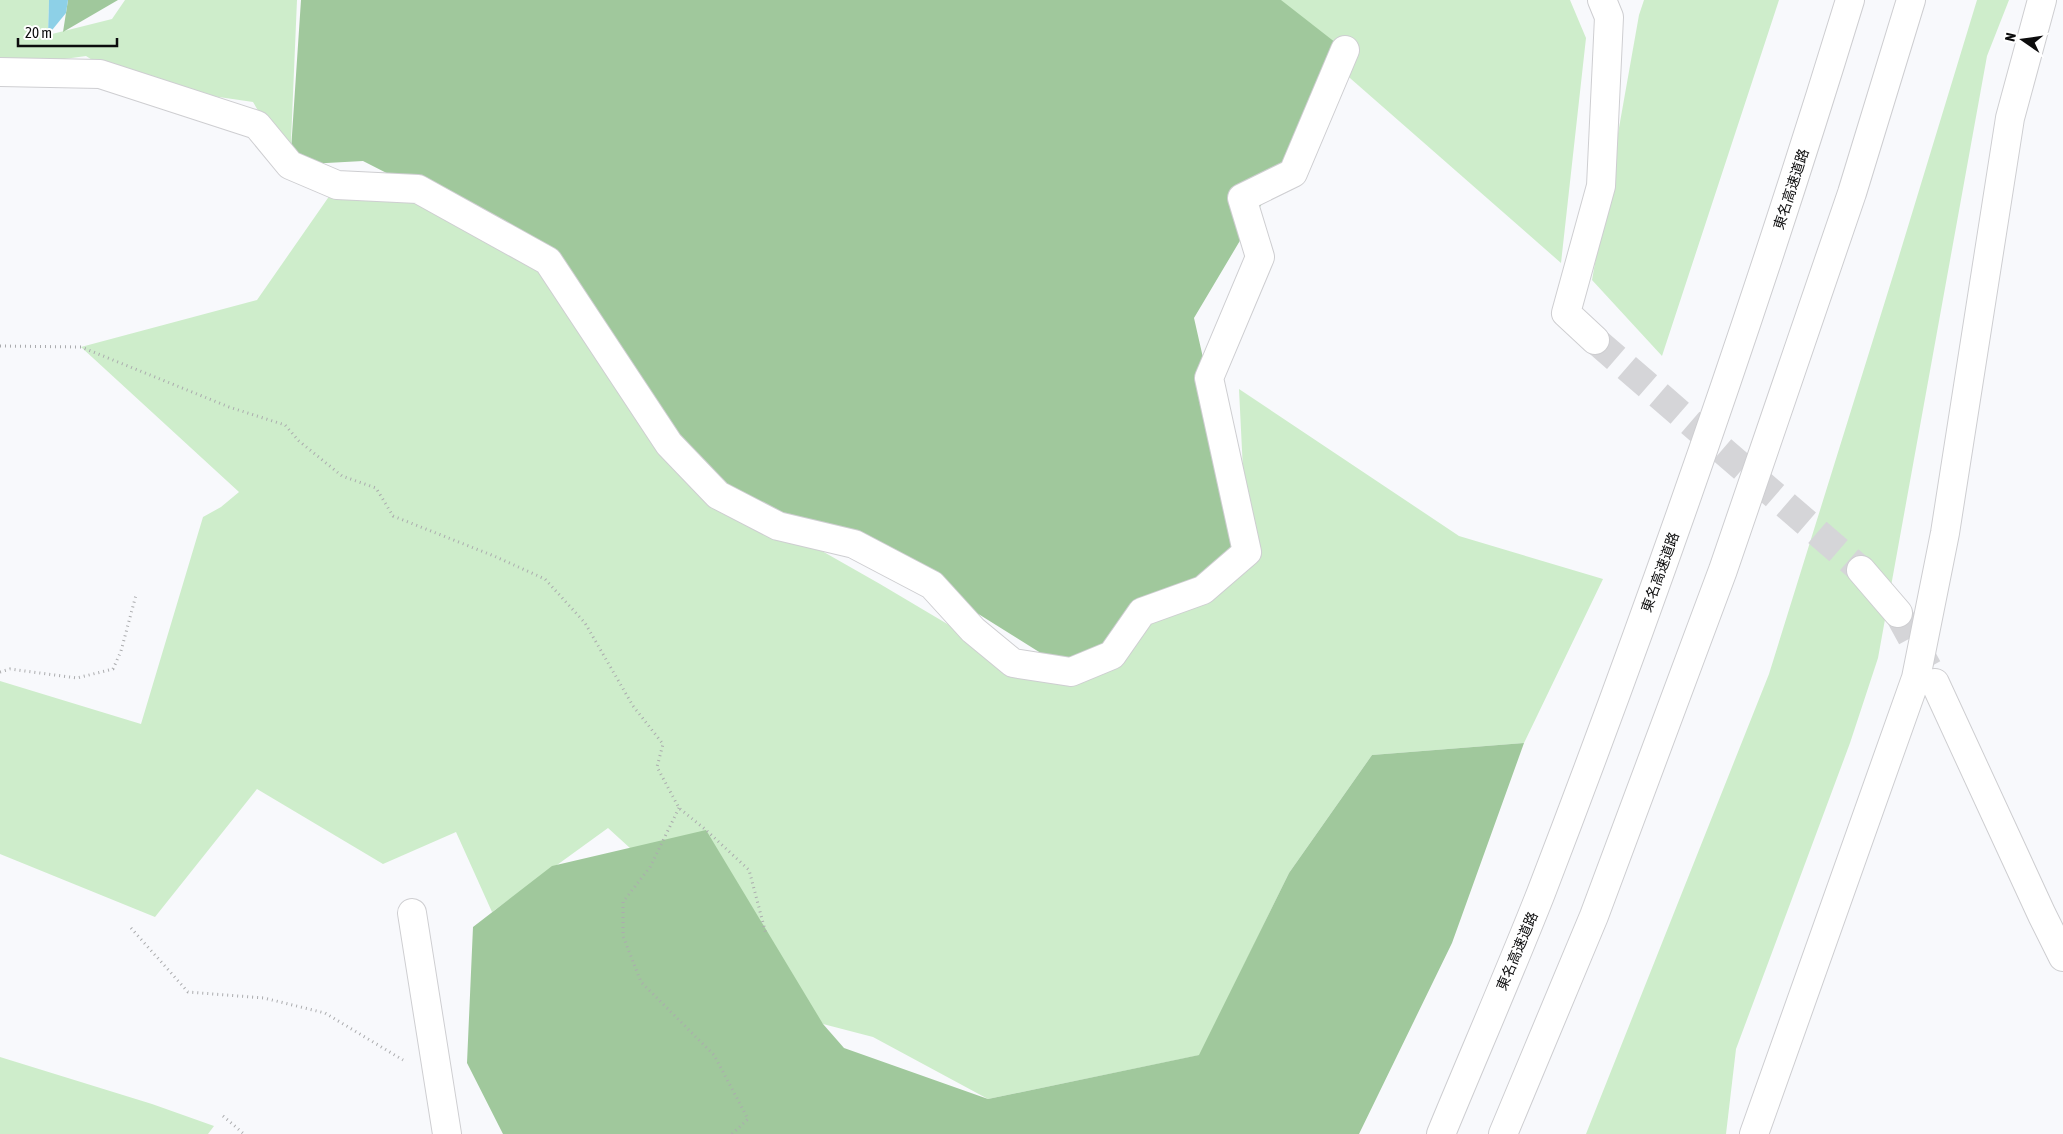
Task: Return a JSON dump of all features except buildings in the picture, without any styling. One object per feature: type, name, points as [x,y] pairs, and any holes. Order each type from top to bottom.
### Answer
[{"type":"main road","points":[[1595,340],[1566,313],[1601,186],[1610,17],[1602,0]]},
{"type":"main road","name":"東名高速道路","points":[[1441,1134],[1540,896],[1668,552],[1798,171],[1850,0]]},
{"type":"main road","points":[[1503,1134],[1594,916],[1723,570],[1852,193],[1911,0]]},
{"type":"main road","points":[[1754,1134],[1916,678],[1946,533],[2010,118],[2042,0]]},
{"type":"main road","points":[[0,72],[100,74],[257,125],[290,165],[337,185],[418,189],[548,261],[669,444],[718,495],[778,526],[854,544],[932,585],[972,630],[1013,663],[1071,672],[1112,655],[1142,612],[1203,590],[1247,552],[1209,378],[1260,257],[1242,198],[1293,172],[1345,50]]},
{"type":"main road","points":[[1861,570],[1898,613]]},
{"type":"main road","points":[[1936,683],[2063,957]]},
{"type":"main road","points":[[412,913],[447,1134]]},
{"type":"path","points":[[0,346],[81,347],[229,407],[285,425],[299,442],[342,476],[376,488],[393,516],[546,579],[585,623],[633,706],[663,744],[656,767],[679,808],[706,830],[748,870],[766,934]]},
{"type":"path","points":[[0,672],[10,669],[77,678],[112,669],[121,650],[136,595]]},
{"type":"path","points":[[679,808],[650,867],[623,902],[623,936],[641,982],[714,1055],[748,1119],[732,1134]]},
{"type":"path","points":[[131,928],[188,992],[264,998],[325,1013],[404,1060]]},
{"type":"path","points":[[223,1116],[244,1134]]},
{"type":"green space","points":[[0,0],[49,0],[48,35],[112,19],[125,0],[297,0],[290,165],[253,102],[130,84],[86,56],[0,68]]},
{"type":"green space","points":[[68,0],[118,0],[63,32]]},
{"type":"green space","points":[[301,0],[1281,0],[1345,50],[1326,96],[1194,318],[1247,552],[1071,672],[932,585],[718,495],[547,261],[418,189],[363,161],[290,165]]},
{"type":"green space","points":[[1261,0],[1570,0],[1586,38],[1561,263]]},
{"type":"green space","points":[[1644,0],[1779,0],[1662,356],[1592,280],[1639,15]]},
{"type":"green space","points":[[1977,0],[2009,0],[1987,56],[1878,658],[1850,743],[1736,1049],[1726,1134],[1586,1134],[1769,674]]},
{"type":"green space","points":[[337,185],[418,189],[561,282],[778,526],[1013,663],[1126,635],[1247,552],[1239,389],[1459,536],[1603,579],[1524,743],[1372,755],[1289,873],[1200,1055],[988,1099],[873,1037],[823,1024],[608,828],[492,912],[456,832],[383,864],[257,789],[155,917],[0,854],[0,681],[141,724],[203,517],[221,507],[239,492],[81,347],[257,300]]},
{"type":"green space","points":[[1524,743],[1452,943],[1359,1134],[503,1134],[467,1063],[473,927],[552,866],[706,830],[823,1024],[844,1048],[988,1099],[1199,1055],[1289,873],[1372,755]]},
{"type":"green space","points":[[0,1057],[152,1104],[214,1126],[208,1134],[0,1134]]},
{"type":"water","points":[[49,0],[68,0],[66,13],[48,35]]},
{"type":"tunnel","points":[[1595,340],[1861,570]]},
{"type":"tunnel","points":[[1898,613],[1928,668]]}]
